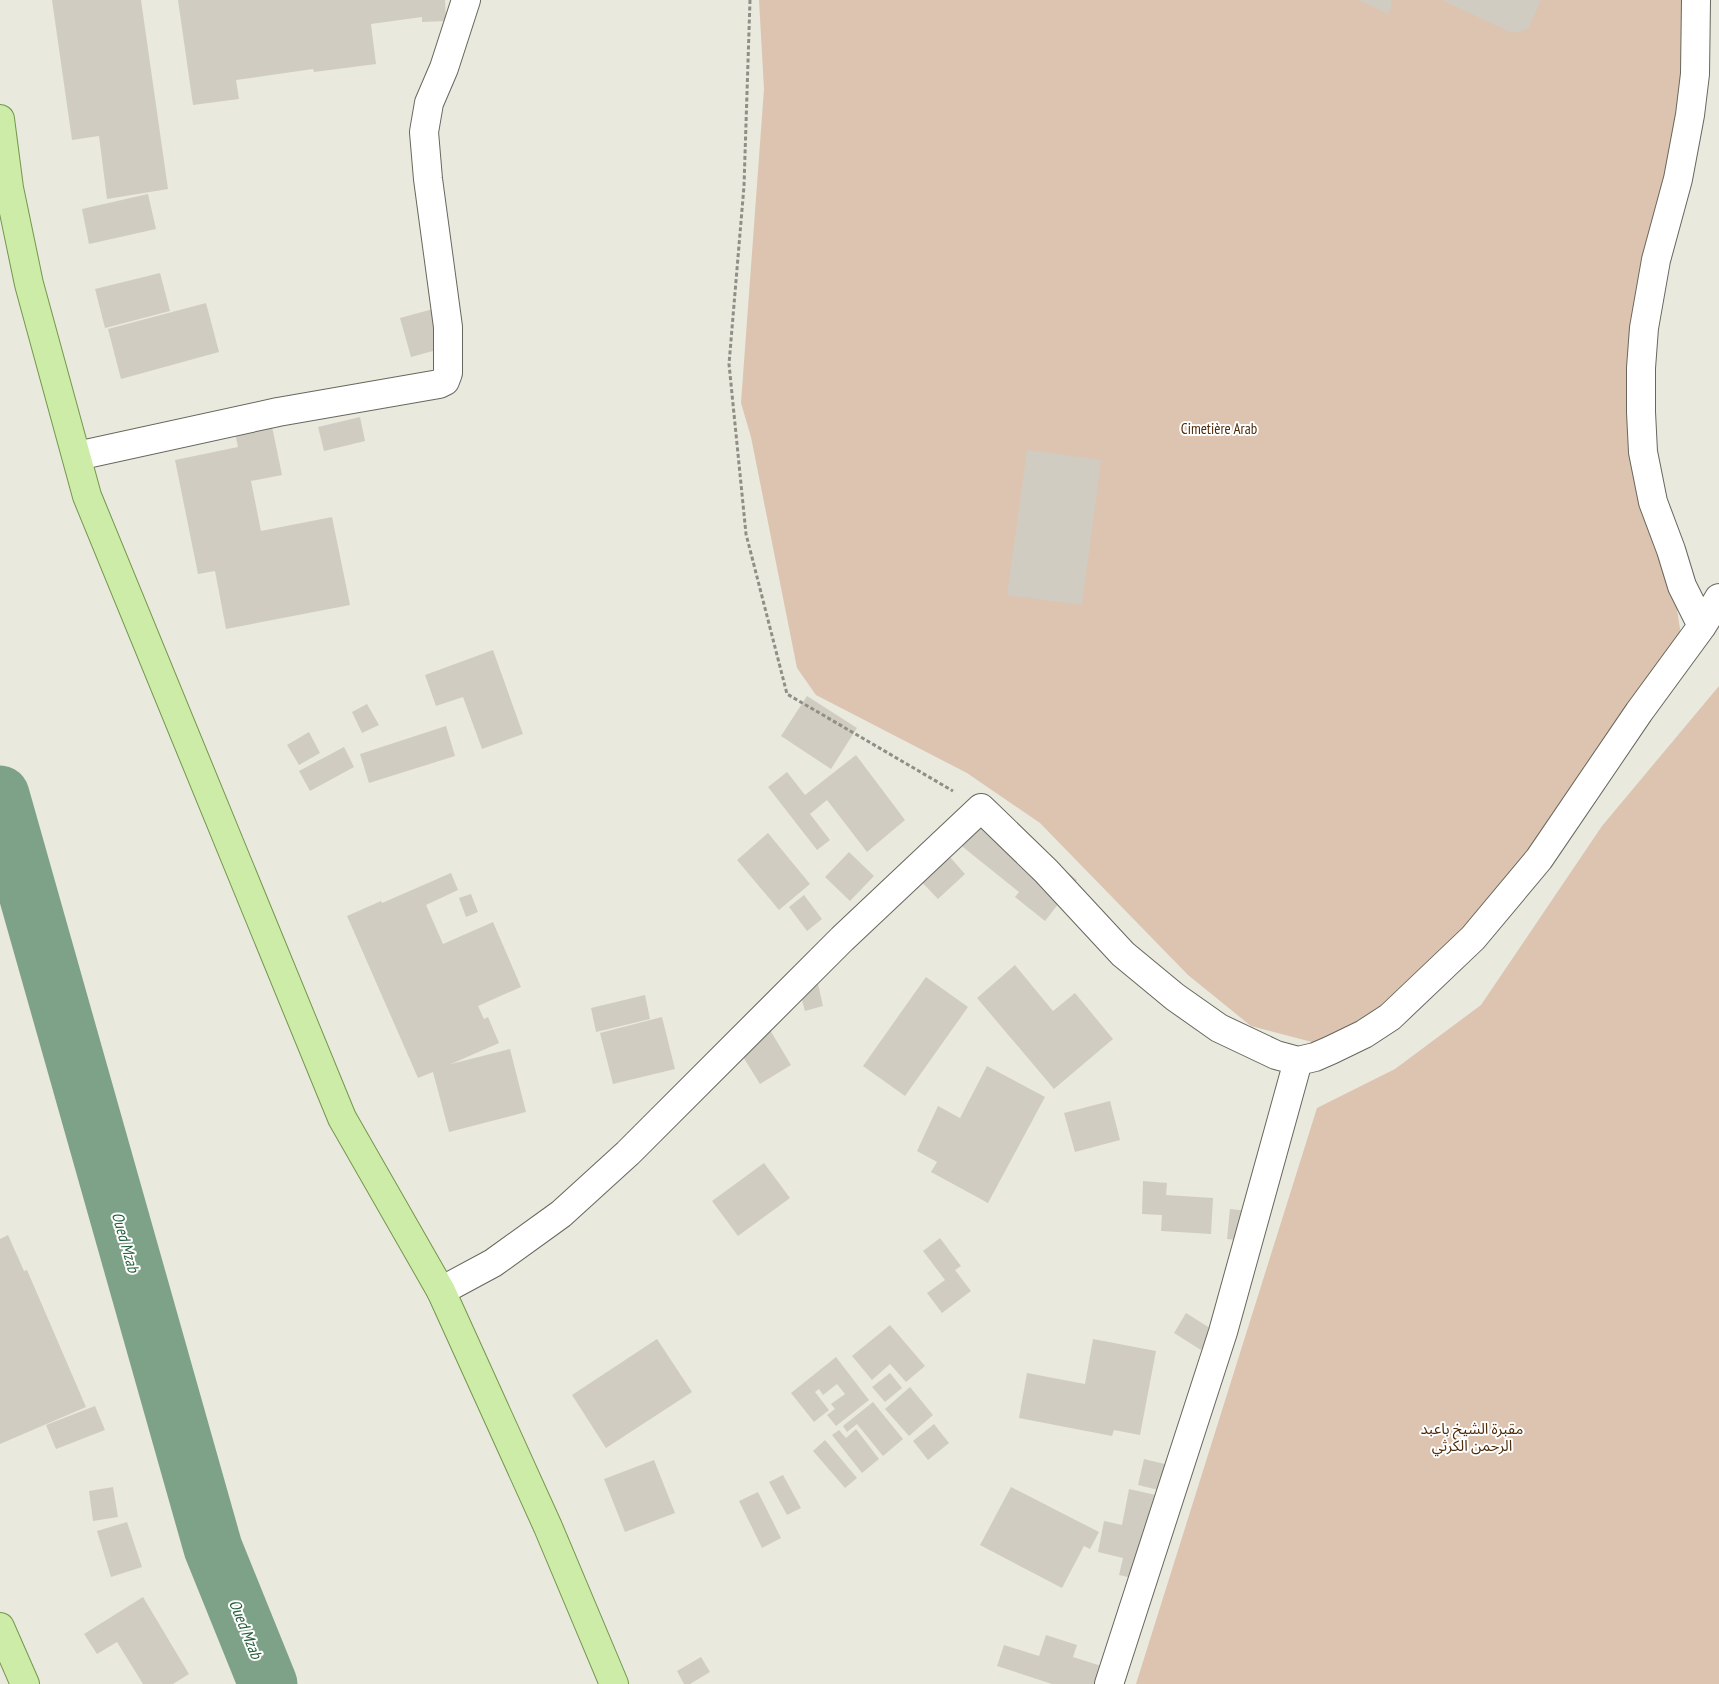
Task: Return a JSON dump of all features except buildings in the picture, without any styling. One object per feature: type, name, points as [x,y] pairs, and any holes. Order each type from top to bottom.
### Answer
[{"type":"main road","points":[[0,119],[9,188],[29,284],[87,496],[342,1118],[442,1291],[548,1527],[614,1684]]},
{"type":"main road","points":[[0,1627],[25,1684]]},
{"type":"street","points":[[77,456],[278,412],[439,384],[445,381],[449,362],[448,327],[428,178],[424,132],[430,103],[444,68],[466,0]]},
{"type":"street","points":[[1696,0],[1696,74],[1678,179],[1656,260],[1644,328],[1641,368],[1641,412],[1643,452],[1653,502],[1682,586],[1702,626]]},
{"type":"street","points":[[442,1291],[493,1263],[561,1214],[628,1153],[842,939],[981,808],[1046,871],[1123,954],[1175,997],[1219,1028],[1276,1055],[1298,1061],[1331,1050],[1364,1034],[1390,1017],[1473,938],[1539,858],[1639,712],[1702,626],[1719,598]]},
{"type":"street","points":[[1109,1684],[1223,1332],[1298,1061]]},
{"type":"path","points":[[750,0],[744,186],[729,364],[746,534],[787,694],[981,808]]},
{"type":"green space","name":"Cimetière Arab","points":[[759,0],[1681,0],[1688,88],[1647,413],[1682,642],[1481,927],[1331,1047],[1251,1026],[1188,975],[1040,823],[967,773],[816,695],[797,668],[751,437],[741,403],[764,89]]},
{"type":"green space","name":"مقبرة الشيخ باعبد الرحمن الكرثي","points":[[1719,686],[1719,1684],[1136,1684],[1317,1108],[1395,1069],[1481,1005],[1602,826]]},
{"type":"waterway","name":"Oued Mzab","points":[[0,795],[213,1548],[268,1684]]}]
